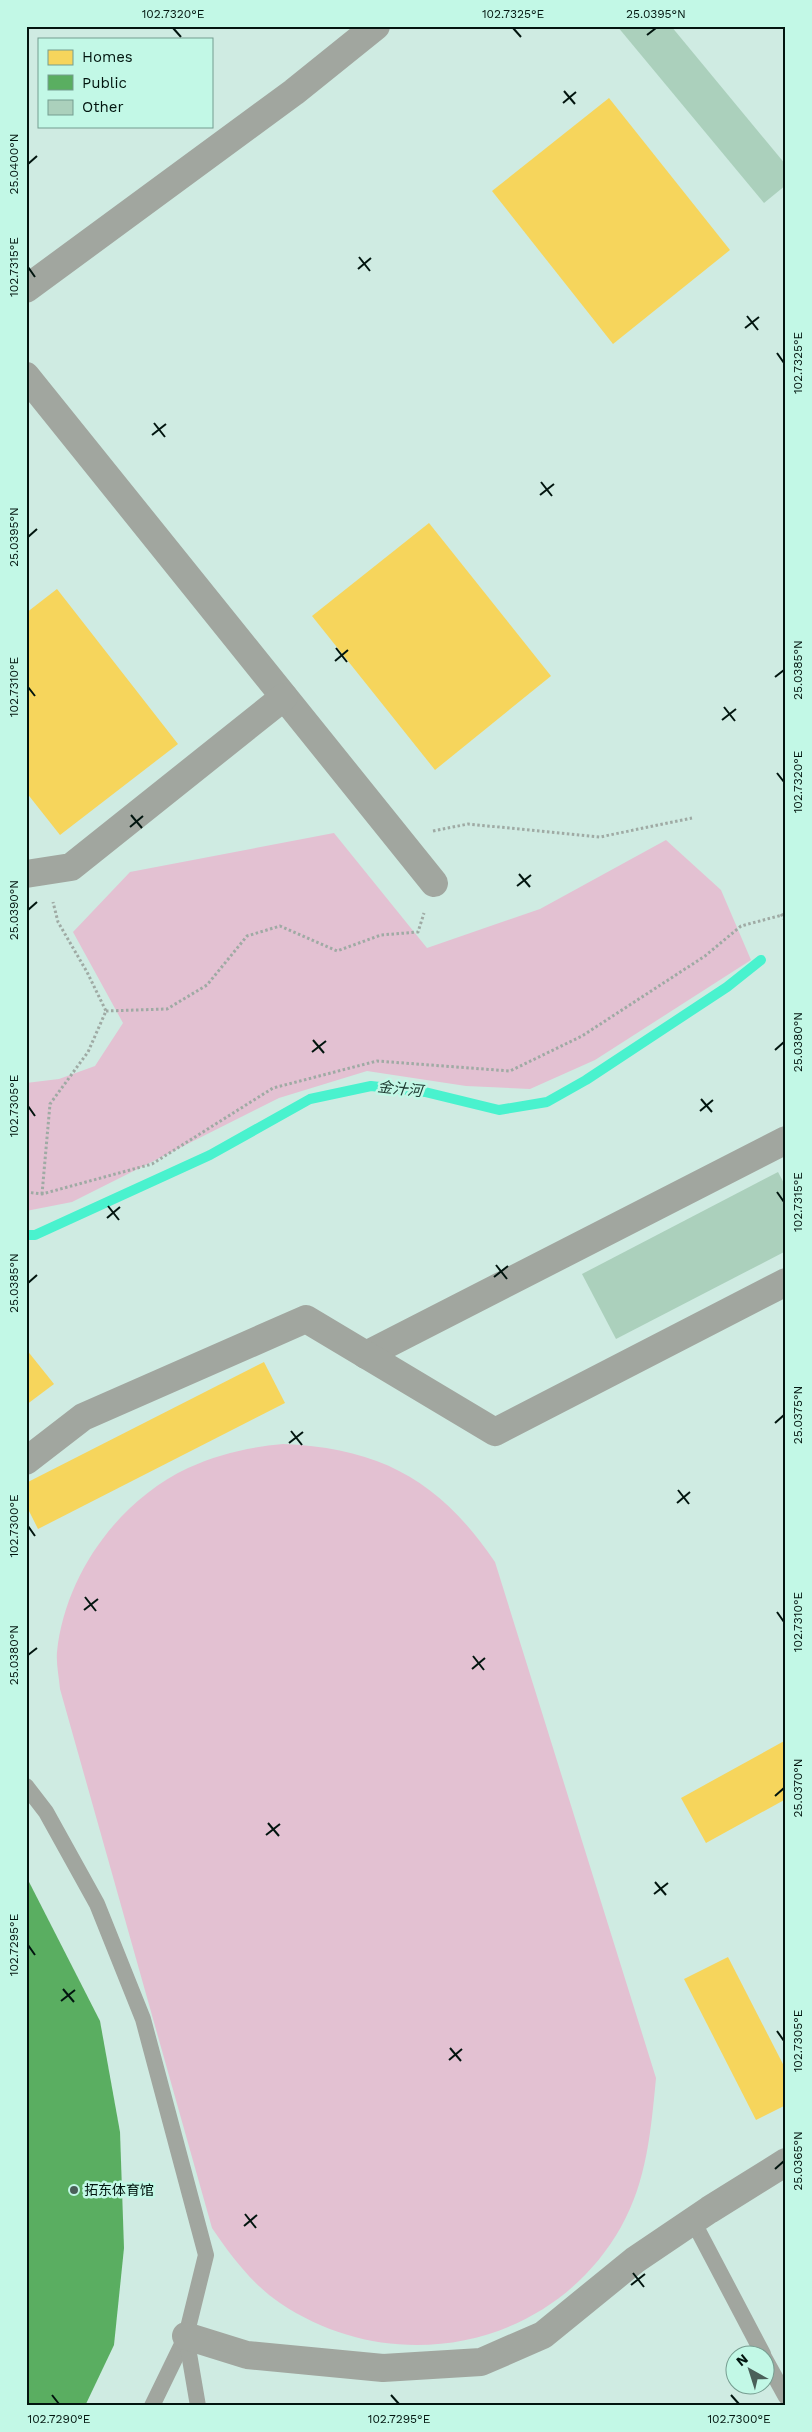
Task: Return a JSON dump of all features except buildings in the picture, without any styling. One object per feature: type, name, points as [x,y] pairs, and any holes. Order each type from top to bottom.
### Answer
[{"type":"street","points":[[26,290],[294,92],[376,26]]},
{"type":"street","points":[[26,376],[434,883]]},
{"type":"street","points":[[36,873],[71,867],[284,697]]},
{"type":"street","points":[[366,1355],[786,1140]]},
{"type":"street","points":[[26,1461],[83,1417],[306,1320],[495,1432],[786,1282]]},
{"type":"street","points":[[186,2336],[247,2355],[383,2368],[481,2362],[543,2335],[635,2260],[786,2162]]},
{"type":"lane","points":[[26,1786],[46,1812],[97,1904],[143,2019],[206,2255],[186,2336],[152,2406]]},
{"type":"lane","points":[[693,2221],[758,2344]]},
{"type":"lane","points":[[186,2336],[198,2406]]},
{"type":"lane","points":[[774,2375],[786,2397]]},
{"type":"path","points":[[397,837],[468,824],[600,837],[692,818]]},
{"type":"path","points":[[36,873],[58,922],[87,972],[106,1011],[88,1052],[50,1104],[42,1194]]},
{"type":"path","points":[[106,1011],[167,1009],[207,985],[247,936],[280,926],[336,951],[380,935],[418,932],[434,883]]},
{"type":"path","points":[[26,1192],[42,1194],[152,1164],[274,1088],[378,1061],[510,1071],[582,1036],[705,956],[741,926],[784,914],[786,922]]},
{"type":"shaded area","points":[[334,833],[427,948],[540,909],[666,840],[721,890],[751,960],[595,1060],[530,1089],[466,1086],[367,1071],[279,1098],[72,1202],[26,1211],[26,1083],[59,1079],[95,1066],[123,1023],[73,932],[130,872]]},
{"type":"shaded area","points":[[283,1444],[318,1447],[350,1453],[379,1462],[405,1474],[430,1490],[452,1510],[474,1534],[495,1562],[656,2078],[650,2136],[642,2173],[630,2210],[621,2227],[591,2268],[555,2301],[513,2325],[467,2340],[420,2345],[372,2341],[325,2327],[280,2303],[260,2287],[234,2259],[212,2228],[60,1689],[57,1652],[62,1623],[71,1595],[99,1544],[118,1520],[139,1500],[163,1482],[188,1468],[235,1452]]},
{"type":"waterway","name":"金汁河","points":[[26,1235],[35,1235],[210,1155],[310,1099],[371,1086],[425,1092],[499,1110],[547,1102],[586,1080],[727,987],[761,960]]},
{"type":"place","name":"拓东体育馆","points":[[74,2190]]}]
